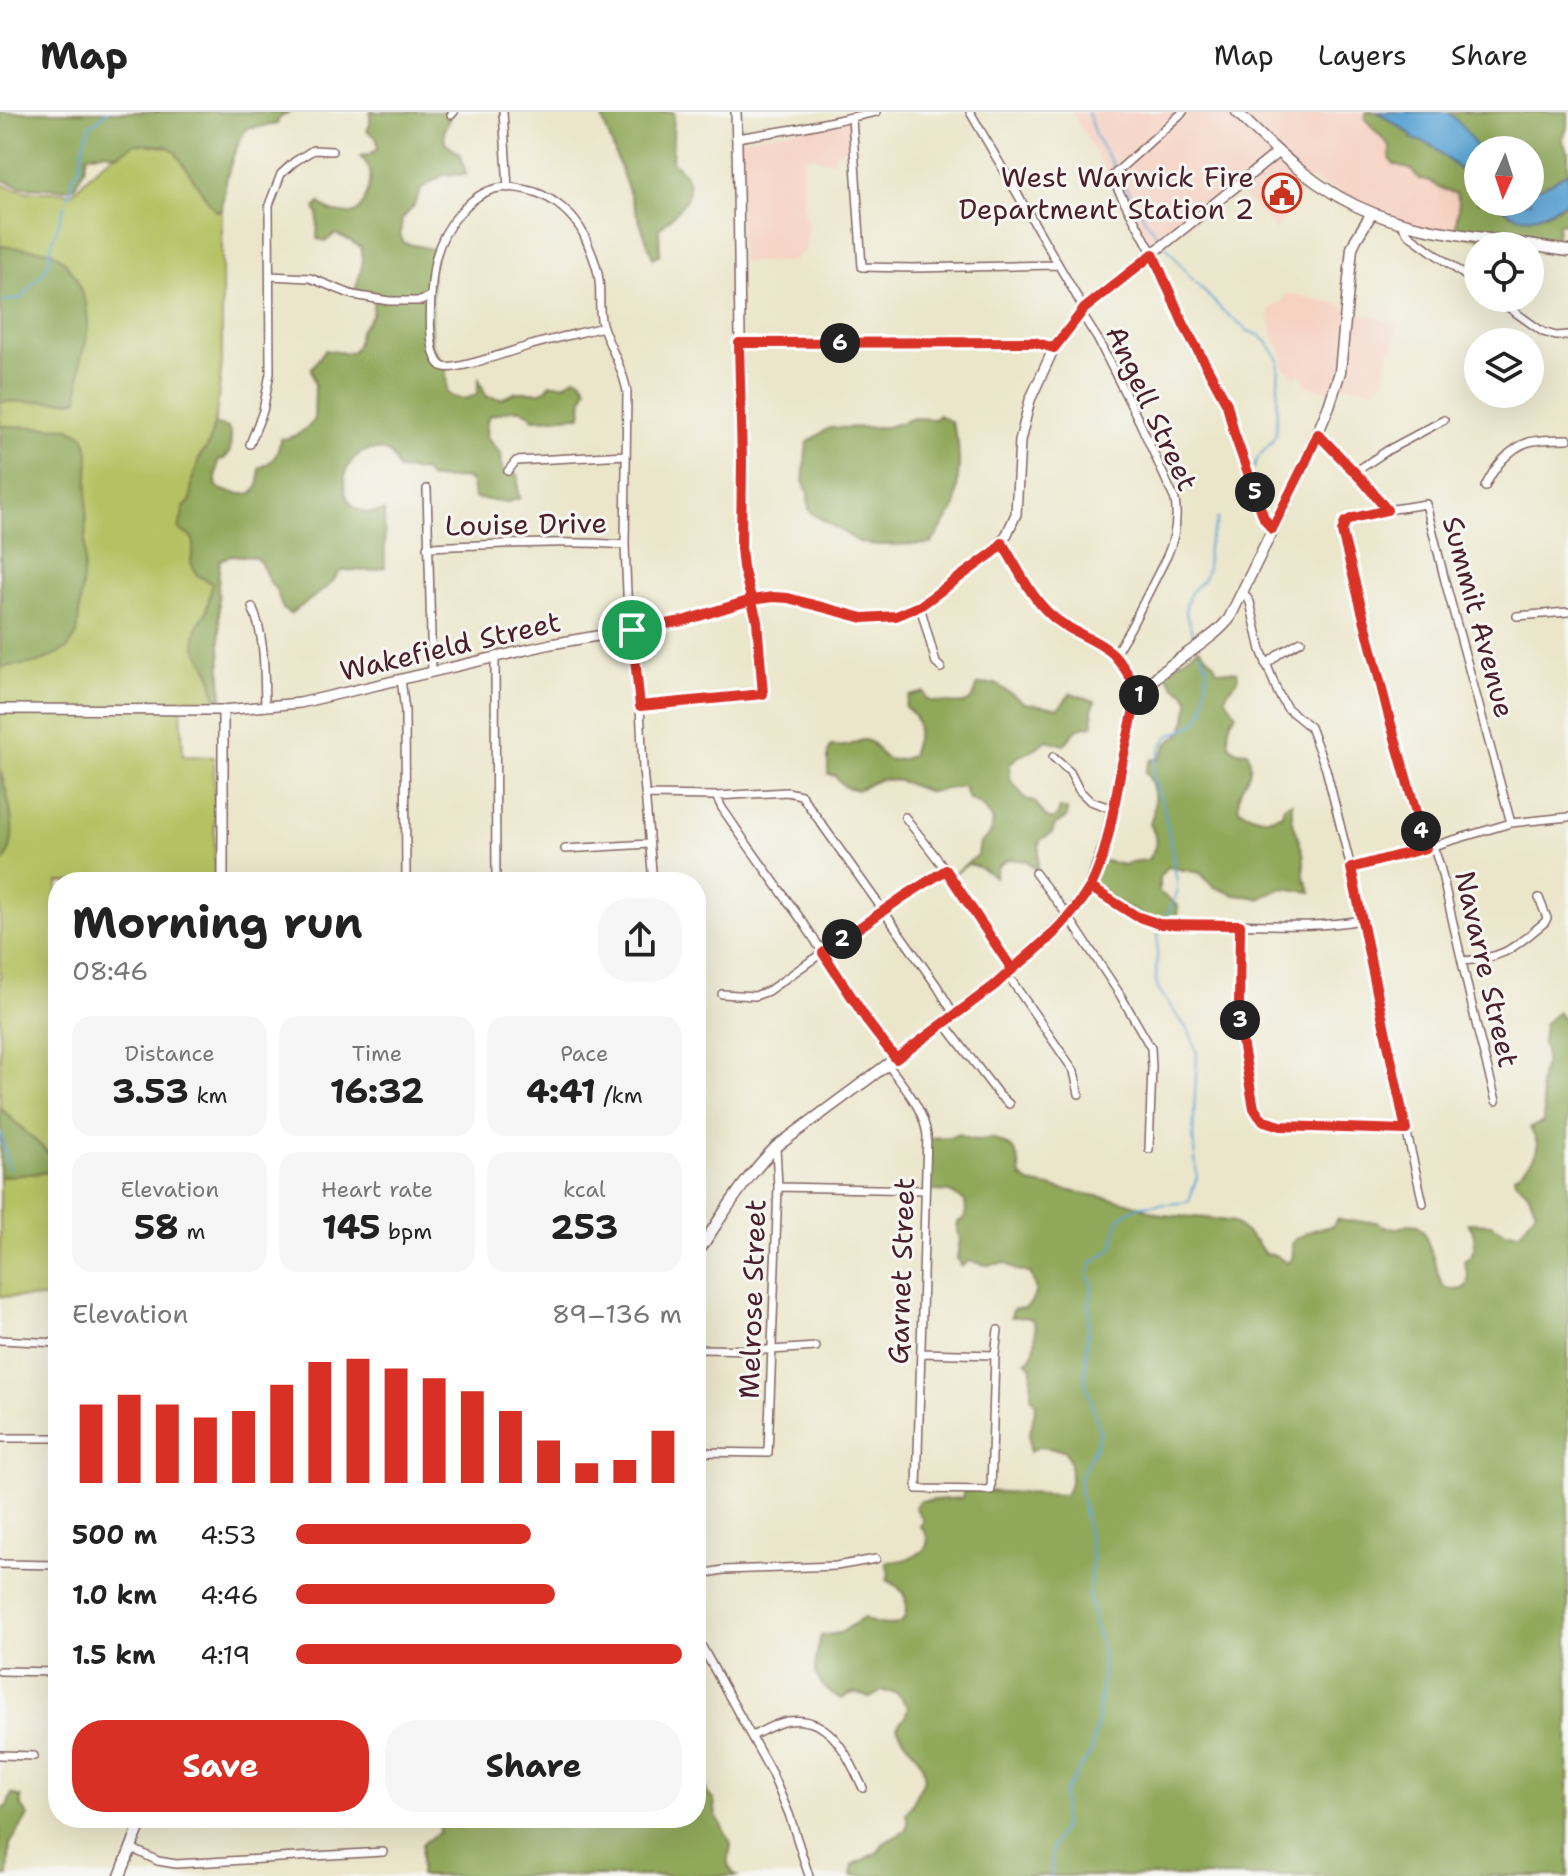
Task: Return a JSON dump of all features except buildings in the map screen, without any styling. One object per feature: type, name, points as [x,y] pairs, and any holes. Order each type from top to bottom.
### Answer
[{"type":"main road","points":[[1237,112],[1277,153],[1330,191],[1372,213],[1400,223],[1450,233],[1568,251]]},
{"type":"main road","points":[[706,1240],[742,1187],[776,1147],[995,985],[1042,944],[1082,900],[1099,864],[1135,704],[1156,676],[1219,630],[1229,619],[1318,434],[1340,372],[1352,248],[1372,213]]},
{"type":"main road","points":[[120,1876],[139,1828]]},
{"type":"street","points":[[503,112],[508,188]]},
{"type":"street","points":[[640,706],[763,694],[757,621],[741,548],[736,112]]},
{"type":"street","points":[[737,138],[876,112]]},
{"type":"street","name":"Angell Street","points":[[970,112],[1097,338],[1175,500],[1177,511],[1173,544],[1115,654]]},
{"type":"street","points":[[1183,112],[1111,177],[1227,404],[1264,518],[1272,529]]},
{"type":"street","points":[[852,118],[862,267],[1058,265]]},
{"type":"street","points":[[250,444],[263,411],[270,373],[269,205],[281,174],[294,162],[313,150],[332,151]]},
{"type":"street","name":"Wakefield Street","points":[[0,709],[223,710],[265,707],[313,701],[551,644],[693,619],[751,600],[788,598],[853,616],[873,618],[896,616],[920,606],[1002,543],[1016,514],[1024,419],[1054,348],[1082,311],[1277,153]]},
{"type":"street","points":[[603,327],[471,364],[446,368],[439,364],[431,339],[432,273],[447,230],[467,206],[490,190],[508,188],[544,195],[577,224],[598,275],[603,327],[626,385],[628,616],[640,706],[652,872]]},
{"type":"street","points":[[1400,223],[1409,235],[1464,275]]},
{"type":"street","points":[[270,276],[310,278],[353,295],[389,301],[421,301],[431,296]]},
{"type":"street","points":[[1515,312],[1543,332],[1556,336],[1568,335]]},
{"type":"street","points":[[739,343],[1034,342],[1054,348]]},
{"type":"street","points":[[1355,472],[1444,420]]},
{"type":"street","points":[[1318,434],[1387,510]]},
{"type":"street","points":[[1485,487],[1492,471],[1527,443],[1568,439]]},
{"type":"street","points":[[508,471],[516,461],[626,455]]},
{"type":"street","points":[[427,489],[432,672]]},
{"type":"street","name":"Summit Avenue","points":[[1387,510],[1426,504],[1511,823]]},
{"type":"street","name":"Navarre Street","points":[[1387,510],[1353,518],[1345,522],[1342,532],[1389,717],[1430,847],[1440,866],[1496,1101]]},
{"type":"street","points":[[1002,543],[1030,590],[1053,618],[1115,654],[1141,693]]},
{"type":"street","name":"Louise Drive","points":[[427,547],[625,545]]},
{"type":"street","points":[[1243,592],[1250,602],[1266,665],[1278,693],[1287,708],[1310,727],[1326,769],[1351,868],[1423,1203]]},
{"type":"street","points":[[920,606],[936,663],[941,668]]},
{"type":"street","points":[[252,607],[260,624],[263,646],[265,707]]},
{"type":"street","points":[[1517,616],[1568,612]]},
{"type":"street","points":[[1266,665],[1301,641]]},
{"type":"street","points":[[495,657],[496,872]]},
{"type":"street","points":[[401,679],[405,711],[406,872]]},
{"type":"street","points":[[223,710],[223,872]]},
{"type":"street","points":[[1053,757],[1070,772],[1079,790],[1090,801],[1113,809]]},
{"type":"street","points":[[646,795],[716,796],[787,792],[801,795],[954,1014]]},
{"type":"street","name":"Garnet Street","points":[[716,796],[870,1025],[924,1118],[927,1135],[917,1489],[991,1490],[995,1355]]},
{"type":"street","points":[[905,817],[946,870],[1074,1071],[1079,1094]]},
{"type":"street","points":[[1351,868],[1511,823],[1568,817]]},
{"type":"street","points":[[565,849],[649,844]]},
{"type":"street","points":[[722,994],[760,995],[946,870]]},
{"type":"street","points":[[1035,873],[1068,916],[1151,1048],[1149,1149]]},
{"type":"street","points":[[1090,887],[1136,916],[1159,924],[1324,925],[1361,920]]},
{"type":"street","points":[[1462,961],[1495,956],[1524,941],[1547,918],[1539,898]]},
{"type":"street","points":[[1240,925],[1241,1036],[1254,1108],[1259,1116],[1271,1124],[1406,1130]]},
{"type":"street","points":[[944,1023],[1009,1104]]},
{"type":"street","name":"Melrose Street","points":[[706,1452],[768,1453],[778,1187],[776,1147]]},
{"type":"street","points":[[778,1187],[925,1190]]},
{"type":"street","points":[[921,1353],[995,1355],[998,1330]]},
{"type":"street","points":[[0,1340],[48,1342]]},
{"type":"street","points":[[706,1349],[816,1347]]},
{"type":"street","points":[[0,1438],[48,1438]]},
{"type":"street","points":[[706,1573],[836,1566],[876,1559]]},
{"type":"street","points":[[0,1564],[48,1565]]},
{"type":"street","points":[[706,1654],[772,1774],[809,1876]]},
{"type":"street","points":[[0,1671],[48,1672]]},
{"type":"street","points":[[752,1736],[784,1722],[806,1722],[819,1726],[841,1745],[863,1788]]},
{"type":"street","points":[[0,1755],[34,1756]]},
{"type":"street","points":[[131,1848],[158,1861],[176,1864],[383,1852]]},
{"type":"shaded area","points":[[1072,112],[1366,112],[1365,119],[1390,146],[1390,159],[1394,164],[1412,170],[1419,179],[1457,193],[1459,202],[1455,234],[1402,225],[1311,179],[1275,230],[1236,188],[1153,254]]},
{"type":"shaded area","points":[[852,121],[851,149],[836,152],[833,161],[815,156],[804,157],[804,214],[808,225],[806,249],[788,262],[741,262],[738,139]]},
{"type":"shaded area","points":[[1286,293],[1346,306],[1347,313],[1379,317],[1384,322],[1396,323],[1395,347],[1389,350],[1384,382],[1378,383],[1377,390],[1337,384],[1333,392],[1305,385],[1303,374],[1292,376],[1284,368],[1268,311],[1283,300]]},
{"type":"green space","points":[[0,112],[291,112],[279,118],[277,124],[246,129],[230,168],[222,210],[215,211],[175,152],[167,146],[135,144],[117,155],[104,152],[87,155],[84,169],[74,187],[21,187],[0,179]]},
{"type":"green space","points":[[370,112],[452,112],[444,130],[445,142],[461,155],[466,175],[445,174],[421,189],[413,207],[402,219],[400,235],[404,243],[437,250],[432,272],[431,344],[446,369],[447,393],[458,398],[473,396],[477,394],[479,379],[486,396],[501,399],[516,392],[541,392],[550,384],[565,384],[575,377],[581,379],[587,388],[581,416],[533,419],[525,411],[519,410],[489,416],[486,437],[501,454],[505,474],[518,475],[520,498],[508,502],[474,497],[472,483],[465,478],[430,479],[424,471],[398,470],[387,452],[364,452],[353,459],[344,484],[347,497],[354,507],[366,512],[384,511],[385,567],[372,571],[344,570],[325,589],[290,614],[283,609],[276,590],[254,557],[232,555],[220,560],[222,706],[216,698],[210,673],[196,648],[198,625],[206,613],[212,584],[196,574],[191,562],[194,543],[179,529],[184,508],[191,500],[192,481],[200,456],[209,444],[214,424],[228,428],[231,434],[230,452],[224,459],[218,460],[217,486],[242,494],[256,490],[259,468],[275,457],[280,439],[298,434],[314,421],[315,385],[311,369],[325,350],[352,352],[360,331],[372,315],[374,297],[355,290],[362,263],[361,247],[335,234],[326,241],[317,239],[318,214],[315,208],[320,203],[332,211],[350,214],[362,206],[370,176],[369,167],[360,156],[369,155],[378,148],[377,138],[367,131]]},
{"type":"green space","points":[[600,112],[674,112],[672,162],[688,180],[689,189],[682,205],[659,229],[660,254],[653,258]]},
{"type":"green space","points":[[1366,112],[1378,112],[1431,145],[1464,173],[1464,216],[1544,216],[1568,202],[1568,223],[1558,224],[1556,250],[1544,248],[1544,232],[1455,234],[1459,202],[1456,193],[1419,179],[1412,170],[1394,164],[1390,160],[1390,146],[1365,119]]},
{"type":"green space","points":[[1447,112],[1568,112],[1568,126],[1562,140],[1568,152],[1568,172],[1544,186],[1544,136],[1466,136]]},
{"type":"green space","points":[[135,142],[176,149],[222,210],[222,363],[216,416],[205,463],[218,585],[222,706],[181,705],[183,756],[214,757],[215,872],[48,872],[48,1153],[0,1108],[0,184],[28,192],[73,192],[102,163]]},
{"type":"green space","points":[[0,246],[51,251],[63,260],[76,277],[86,304],[88,323],[78,399],[0,402]]},
{"type":"green space","points":[[939,415],[951,422],[958,442],[959,464],[956,506],[931,544],[861,543],[809,509],[808,492],[803,481],[807,443],[829,428],[887,427],[914,418],[934,419]]},
{"type":"green space","points":[[0,426],[69,428],[84,436],[89,453],[84,566],[77,634],[67,649],[38,663],[0,667],[2,598]]},
{"type":"green space","points":[[1199,648],[1217,670],[1237,672],[1238,680],[1225,697],[1236,714],[1229,728],[1229,745],[1237,751],[1248,752],[1250,762],[1240,792],[1239,809],[1255,816],[1271,818],[1282,814],[1284,806],[1292,802],[1292,819],[1304,856],[1304,877],[1311,892],[1282,888],[1259,899],[1235,895],[1214,887],[1200,873],[1168,867],[1159,877],[1159,892],[1178,906],[1176,925],[1162,925],[1091,889],[1100,860],[1124,865],[1147,860],[1155,847],[1150,824],[1154,797],[1152,783],[1145,772],[1151,759],[1158,760],[1167,744],[1184,731],[1189,701],[1185,692],[1174,686],[1165,672]]},
{"type":"green space","points":[[996,684],[1025,703],[1059,708],[1071,693],[1095,701],[1093,725],[1078,728],[1064,745],[1047,740],[1010,764],[1010,779],[1047,818],[1052,820],[1060,808],[1067,810],[1067,817],[1055,825],[1052,833],[1040,840],[1037,871],[1027,861],[1009,859],[998,866],[995,877],[968,864],[951,876],[978,855],[980,843],[990,835],[993,820],[981,805],[968,798],[963,786],[929,792],[900,781],[880,779],[857,790],[845,787],[835,776],[828,774],[828,752],[831,746],[848,746],[863,740],[873,743],[887,759],[911,756],[918,729],[915,718],[905,707],[909,696],[924,692],[931,701],[961,704],[972,699],[977,685]]},
{"type":"green space","points":[[0,770],[10,806],[12,833],[7,856],[0,865]]},
{"type":"green space","points":[[1558,1012],[1568,1020],[1568,1876],[852,1876],[853,1865],[878,1852],[884,1843],[905,1831],[908,1824],[906,1813],[923,1782],[924,1772],[919,1758],[897,1727],[908,1707],[897,1693],[882,1691],[870,1698],[852,1694],[842,1699],[819,1681],[816,1657],[821,1636],[840,1633],[864,1618],[887,1625],[901,1622],[906,1613],[906,1600],[899,1588],[887,1580],[886,1562],[903,1560],[925,1548],[926,1535],[920,1526],[923,1520],[915,1507],[919,1501],[962,1498],[964,1490],[1065,1495],[1071,1478],[1064,1450],[1038,1447],[1030,1452],[1029,1433],[1036,1404],[1031,1396],[1032,1368],[1026,1361],[1031,1358],[1034,1349],[1035,1326],[1029,1318],[1011,1317],[1013,1309],[1026,1308],[1033,1300],[1035,1288],[1030,1273],[1016,1270],[1006,1263],[986,1265],[969,1261],[961,1266],[957,1258],[960,1240],[957,1229],[958,1222],[966,1213],[965,1201],[949,1192],[925,1190],[928,1138],[959,1134],[975,1140],[991,1138],[1015,1152],[1021,1177],[1030,1183],[1128,1202],[1162,1215],[1234,1222],[1256,1241],[1264,1253],[1275,1255],[1287,1263],[1293,1257],[1292,1244],[1295,1239],[1334,1225],[1336,1219],[1378,1222],[1392,1228],[1418,1225],[1424,1232],[1443,1286],[1461,1289],[1468,1280],[1464,1261],[1472,1254],[1475,1244],[1468,1223],[1491,1224],[1505,1232],[1520,1233],[1536,1210],[1528,1192],[1515,1181],[1514,1176],[1528,1165],[1537,1149],[1530,1128],[1543,1122],[1540,1088],[1545,1064],[1542,1043],[1544,1024]]},
{"type":"green space","points":[[0,1108],[48,1153],[48,1172],[0,1177]]},
{"type":"green space","points":[[48,1172],[48,1298],[0,1296],[0,1177]]},
{"type":"green space","points":[[706,1790],[730,1841],[728,1864],[737,1876],[420,1876],[422,1844],[439,1832],[439,1828],[706,1828]]},
{"type":"green space","points":[[12,1794],[21,1797],[21,1806],[28,1816],[10,1844],[8,1876],[0,1876],[0,1811],[7,1806]]},
{"type":"water","points":[[1378,112],[1447,112],[1469,136],[1464,136],[1464,173],[1431,145],[1411,138],[1412,135]]},
{"type":"water","points":[[1568,172],[1568,201],[1544,213],[1545,186]]},
{"type":"waterway","points":[[68,197],[80,167],[90,126],[107,112]]},
{"type":"waterway","points":[[1088,112],[1095,135],[1144,218],[1162,241]]},
{"type":"waterway","points":[[0,302],[21,298],[42,274],[49,262],[51,245],[65,205]]},
{"type":"waterway","points":[[1166,246],[1223,311],[1248,331],[1259,335],[1279,360],[1276,433],[1258,457],[1254,468]]},
{"type":"waterway","points":[[1195,639],[1187,619],[1187,601],[1206,574],[1208,547],[1218,518]]},
{"type":"waterway","points":[[1164,922],[1177,893],[1177,882],[1164,808],[1153,777],[1154,766],[1169,736],[1191,726],[1204,709],[1207,666],[1201,653]]},
{"type":"waterway","points":[[1051,1876],[1052,1849],[1062,1828],[1064,1793],[1091,1752],[1103,1669],[1090,1603],[1092,1558],[1080,1489],[1080,1477],[1100,1432],[1085,1380],[1092,1285],[1088,1274],[1092,1263],[1112,1249],[1123,1215],[1139,1207],[1189,1201],[1197,1177],[1193,1136],[1197,1053],[1190,1033],[1158,989],[1158,935],[1161,928]]},
{"type":"waterway","points":[[0,1132],[9,1170]]},
{"type":"place","name":"West Warwick Fire Department Station 2","points":[[1282,193]]},
{"type":"route","points":[[632,630],[640,706],[763,694],[757,621],[751,600],[743,567],[741,548],[739,343],[1034,342],[1054,348],[1084,309],[1153,254],[1184,325],[1221,390],[1264,518],[1272,529],[1318,434],[1387,510],[1353,518],[1345,522],[1342,532],[1426,848],[1351,868],[1406,1130],[1292,1127],[1264,1121],[1254,1108],[1241,1036],[1240,925],[1159,924],[1136,916],[1090,887],[1042,944],[1012,969],[946,870],[927,881],[823,953],[870,1025],[896,1059],[995,985],[1007,974],[1017,966],[1042,944],[1082,900],[1090,887],[1106,841],[1135,704],[1141,693],[1115,654],[1061,624],[1042,607],[1002,543],[920,606],[896,616],[863,618],[788,598],[773,597],[751,600],[683,621],[632,630]]}]
